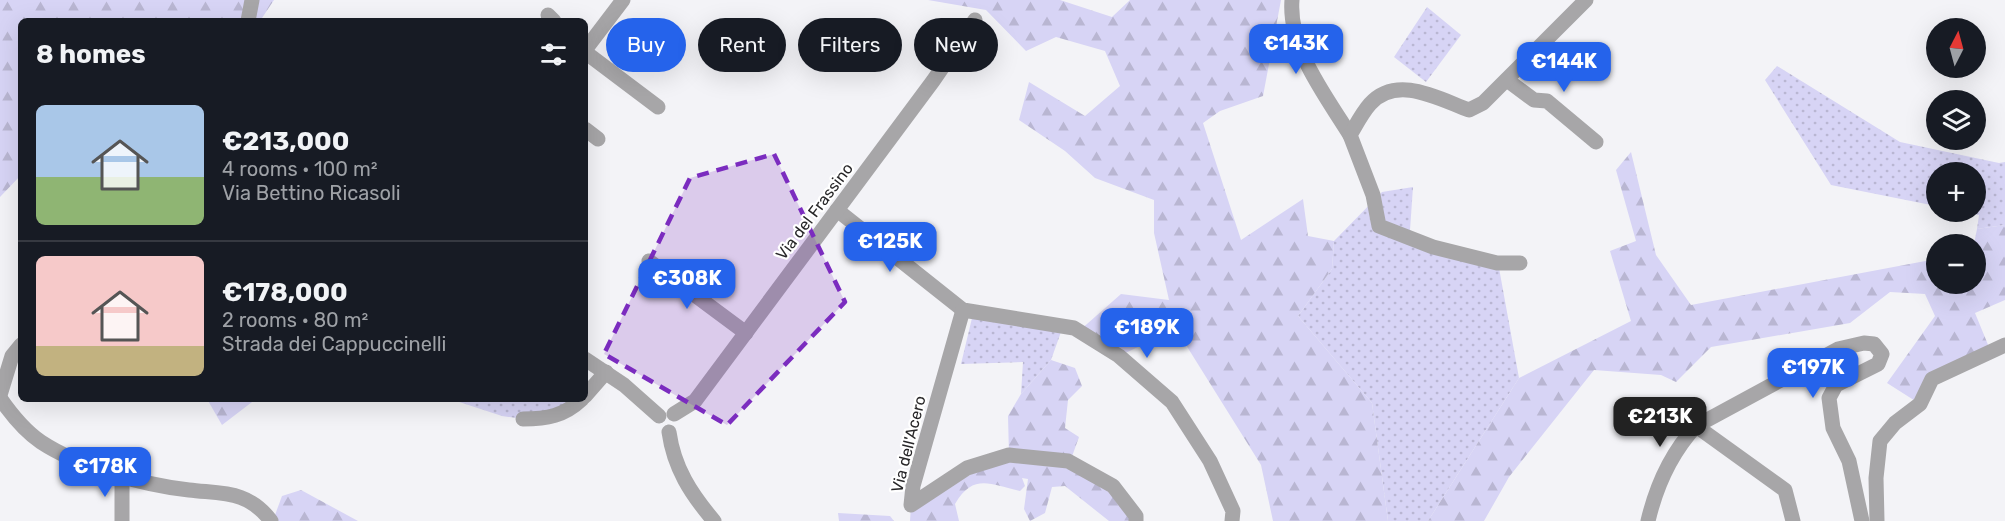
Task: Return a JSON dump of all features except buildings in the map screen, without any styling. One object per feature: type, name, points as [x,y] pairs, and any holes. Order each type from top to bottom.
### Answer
[{"type":"street","points":[[249,18],[252,0]]},
{"type":"street","points":[[588,47],[623,0]]},
{"type":"street","points":[[1292,0],[1291,12],[1295,32],[1318,84],[1350,135],[1373,195],[1379,226],[1433,247],[1497,263],[1520,263]]},
{"type":"street","points":[[1350,135],[1371,103],[1391,90],[1418,91],[1469,110],[1483,103],[1586,0]]},
{"type":"street","points":[[588,53],[658,107]]},
{"type":"street","name":"Via del Frassino","points":[[667,415],[695,402],[937,72]]},
{"type":"street","points":[[1507,80],[1534,100],[1547,101],[1596,142]]},
{"type":"street","points":[[588,131],[598,139]]},
{"type":"street","points":[[837,210],[963,310],[1074,328],[1119,356],[1172,402],[1210,461],[1233,511],[1232,521]]},
{"type":"street","points":[[649,261],[746,333]]},
{"type":"street","name":"Via dell'Acero","points":[[963,310],[913,486],[911,505],[967,468],[1009,455],[1068,461],[1113,486],[1137,516],[1136,521]]},
{"type":"street","points":[[1648,521],[1654,496],[1682,441],[1696,426],[1838,349],[1864,343],[1874,344],[1882,354],[1878,364],[1836,385],[1829,398],[1833,428],[1849,461],[1862,521]]},
{"type":"street","points":[[1877,521],[1876,478],[1880,441],[1895,423],[1920,404],[1932,379],[2005,345]]},
{"type":"street","points":[[18,349],[12,356],[0,397],[11,414],[40,441],[94,468],[188,490],[228,492],[245,499],[271,521]]},
{"type":"street","points":[[588,361],[667,415],[676,426],[669,432],[671,447],[684,481],[714,521]]},
{"type":"street","points":[[588,393],[606,372]]},
{"type":"street","points":[[523,419],[545,419],[570,411],[579,402]]},
{"type":"street","points":[[1696,426],[1785,490],[1793,521]]},
{"type":"street","points":[[122,475],[122,521]]},
{"type":"highlighted area","points":[[774,154],[845,302],[727,425],[604,354],[690,178]]},
{"type":"green space","points":[[0,0],[274,0],[262,18],[18,18],[18,178],[0,197]]},
{"type":"green space","points":[[928,0],[1060,0],[1112,17],[1130,0],[1281,0],[1263,96],[1220,111],[1203,123],[1241,240],[1303,199],[1308,236],[1334,241],[1332,269],[1298,316],[1372,403],[1388,521],[1273,521],[1261,465],[1176,329],[1119,356],[1079,331],[1121,294],[1169,300],[1154,233],[1154,200],[1095,178],[1065,151],[1019,120],[1029,82],[1085,116],[1120,86],[1105,51],[1056,37],[1026,51],[998,22],[998,18],[994,18],[986,10]]},
{"type":"green space","points":[[1427,7],[1461,35],[1426,82],[1394,57]]},
{"type":"green space","points":[[1777,66],[1900,142],[1926,148],[1926,150],[1938,150],[1999,163],[2005,162],[2005,225],[1977,229],[1978,222],[1986,222],[1986,162],[1926,162],[1926,204],[1831,185],[1765,80]]},
{"type":"green space","points":[[1631,152],[1656,255],[1691,305],[1926,261],[1926,294],[1986,294],[1986,234],[1976,234],[1977,229],[2005,225],[2005,300],[1975,313],[1991,352],[1932,379],[1920,404],[1887,383],[1935,316],[1925,294],[1890,292],[1850,323],[1711,347],[1676,382],[1661,375],[1594,370],[1509,477],[1484,521],[1428,521],[1519,378],[1631,321],[1610,251],[1636,241],[1616,170]]},
{"type":"green space","points":[[1413,187],[1410,230],[1433,247],[1499,268],[1519,378],[1428,521],[1388,521],[1372,403],[1298,316],[1332,269],[1334,241],[1382,192]]},
{"type":"green space","points":[[972,318],[1061,332],[1051,360],[1021,394],[1023,362],[961,364]]},
{"type":"green space","points":[[1051,360],[1075,368],[1082,386],[1068,400],[1065,428],[1079,437],[1070,462],[1113,486],[1136,521],[1109,521],[1065,486],[1052,487],[1045,513],[1030,521],[1024,509],[1028,479],[1022,478],[1025,486],[1020,491],[983,483],[969,488],[955,504],[959,521],[910,521],[911,505],[1009,455],[1008,416],[1021,394]]},
{"type":"green space","points":[[209,402],[252,402],[222,425]]},
{"type":"green space","points":[[459,402],[573,402],[523,419],[502,416]]},
{"type":"green space","points":[[301,490],[358,521],[278,521],[275,515],[282,496]]},
{"type":"green space","points":[[838,513],[890,516],[894,521],[839,521]]}]
